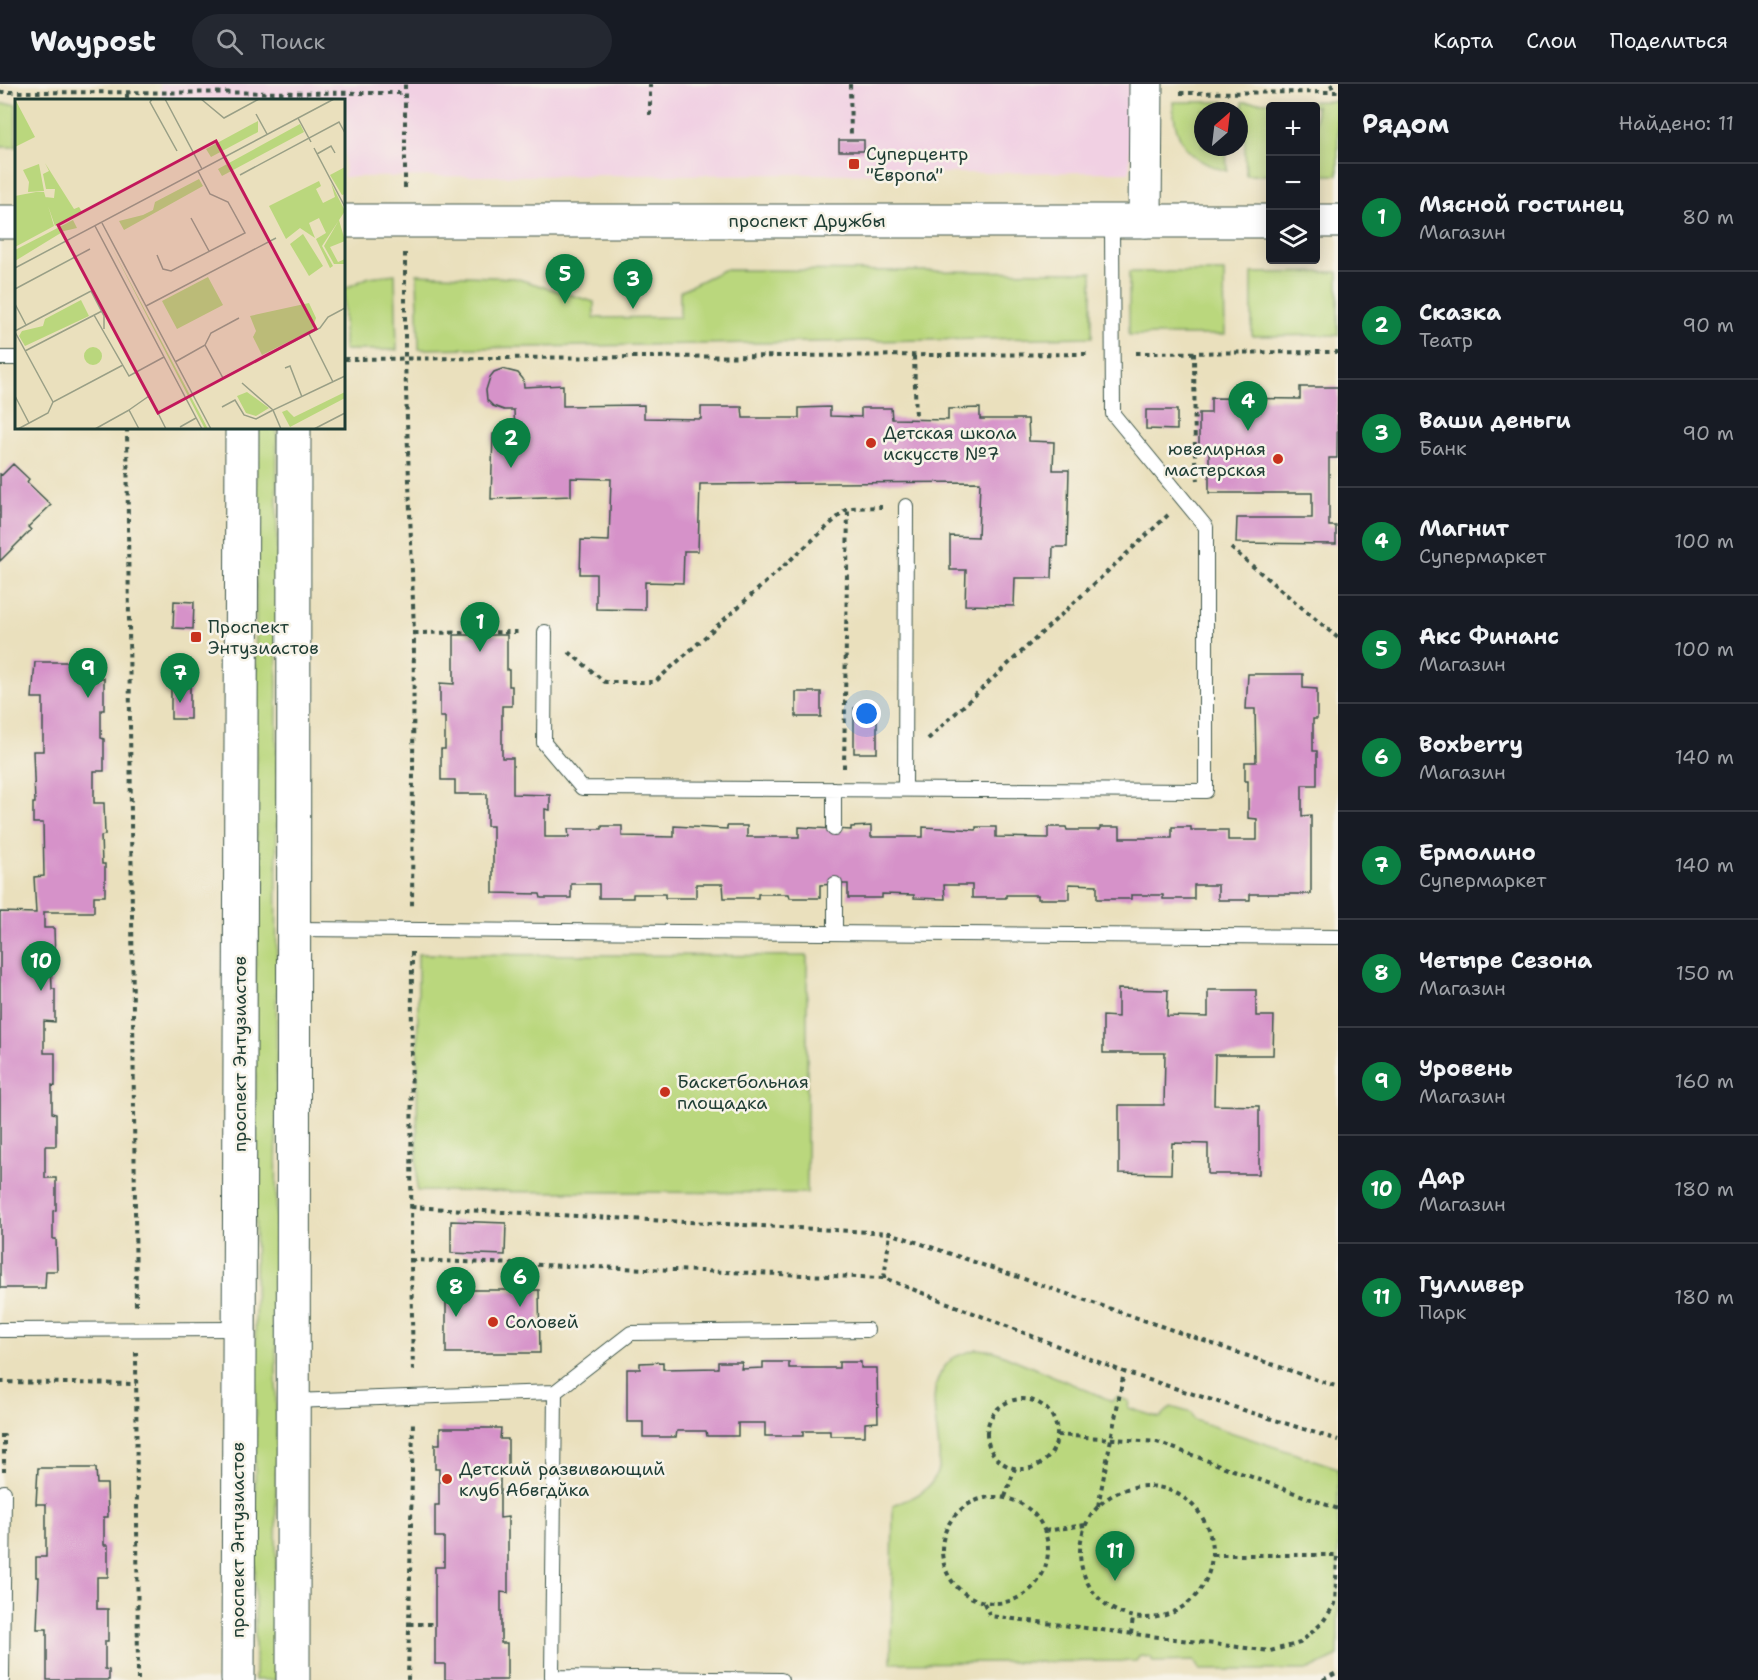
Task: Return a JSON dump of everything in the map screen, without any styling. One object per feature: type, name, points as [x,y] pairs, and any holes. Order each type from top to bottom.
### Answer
[{"type":"main road","points":[[1145,221],[1146,84]]},
{"type":"main road","name":"проспект Дружбы","points":[[345,221],[1266,221]]},
{"type":"main road","points":[[1320,221],[1338,221]]},
{"type":"main road","name":"проспект Энтузиастов","points":[[238,1680],[242,429]]},
{"type":"main road","points":[[293,1680],[294,429]]},
{"type":"lane","points":[[545,632],[544,742],[582,788],[1206,791],[1206,527],[1113,414],[1112,221]]},
{"type":"lane","points":[[905,789],[906,506]]},
{"type":"lane","points":[[834,829],[839,789]]},
{"type":"lane","points":[[835,884],[835,933]]},
{"type":"lane","points":[[294,929],[1338,937]]},
{"type":"lane","points":[[0,1330],[238,1329]]},
{"type":"lane","points":[[292,1401],[555,1392],[631,1333],[867,1330]]},
{"type":"lane","points":[[555,1392],[552,1677],[782,1680]]},
{"type":"lane","points":[[2,1680],[4,1492]]},
{"type":"path","points":[[650,84],[650,115]]},
{"type":"path","points":[[850,84],[851,136]]},
{"type":"path","points":[[1331,84],[1336,92]]},
{"type":"path","points":[[1232,93],[1336,92]]},
{"type":"path","points":[[0,93],[405,93]]},
{"type":"path","points":[[127,94],[128,99]]},
{"type":"path","points":[[1194,352],[1195,460],[1206,527],[1338,638]]},
{"type":"path","points":[[345,359],[1338,352]]},
{"type":"path","points":[[914,356],[916,419]]},
{"type":"path","points":[[405,359],[414,633],[411,1207],[413,1397],[408,1680]]},
{"type":"path","points":[[127,429],[138,1680]]},
{"type":"path","points":[[905,760],[1183,501]]},
{"type":"path","points":[[414,633],[545,632],[605,682],[655,682],[848,508],[906,506]]},
{"type":"path","points":[[839,789],[848,508]]},
{"type":"path","points":[[411,1207],[890,1233],[1338,1386]]},
{"type":"path","points":[[884,1278],[890,1233]]},
{"type":"path","points":[[1098,1506],[1124,1372]]},
{"type":"path","points":[[0,1382],[136,1384]]},
{"type":"path","points":[[1018,1399],[1040,1404],[1049,1412],[1055,1422],[1057,1435],[1048,1458],[1039,1465],[1015,1468],[995,1456],[989,1444],[987,1432],[990,1420],[997,1410],[1006,1403],[1018,1399]]},
{"type":"path","points":[[1057,1435],[1157,1442],[1338,1509]]},
{"type":"path","points":[[0,1436],[4,1436],[4,1492]]},
{"type":"path","points":[[1005,1497],[1015,1468]]},
{"type":"path","points":[[1137,1486],[1159,1487],[1180,1495],[1197,1509],[1209,1529],[1213,1555],[1208,1578],[1195,1597],[1177,1611],[1156,1618],[1133,1617],[1112,1609],[1095,1594],[1082,1571],[1080,1548],[1085,1525],[1098,1506],[1116,1492],[1137,1486]]},
{"type":"path","points":[[988,1497],[1005,1497],[1022,1503],[1036,1515],[1045,1531],[1049,1552],[1045,1571],[1035,1587],[1020,1598],[1003,1603],[984,1603],[967,1596],[953,1584],[943,1565],[941,1546],[945,1528],[956,1513],[970,1502],[988,1497]]},
{"type":"path","points":[[1045,1531],[1085,1525]]},
{"type":"path","points":[[984,1603],[990,1616],[1270,1651],[1300,1643],[1322,1623],[1335,1604],[1337,1555],[1213,1555]]},
{"type":"path","points":[[1131,1634],[1133,1617]]},
{"type":"path","points":[[409,1624],[435,1624]]},
{"type":"path","points":[[1323,1680],[1338,1672]]},
{"type":"shaded area","points":[[160,84],[1130,84],[1130,172],[345,177],[345,99],[160,99]]},
{"type":"green space","points":[[1338,101],[1338,175],[1320,175],[1320,102],[1266,102],[1266,175],[1246,175],[1248,102],[1243,102]]},
{"type":"green space","points":[[1173,102],[1194,102],[1194,156],[1180,138]]},
{"type":"green space","points":[[0,104],[15,104],[15,147],[0,147]]},
{"type":"green space","points":[[1194,156],[1226,156],[1227,171],[1214,167]]},
{"type":"green space","points":[[723,270],[1092,272],[1092,337],[419,349],[417,274],[515,278],[594,302],[594,318],[680,317],[680,291]]},
{"type":"green space","points":[[1129,272],[1224,272],[1225,335],[1129,335]]},
{"type":"green space","points":[[1338,272],[1338,335],[1252,336],[1252,273]]},
{"type":"green space","points":[[395,274],[397,350],[345,350],[345,289],[369,277]]},
{"type":"green space","points":[[256,429],[277,429],[276,1680],[255,1680]]},
{"type":"green space","points":[[418,954],[807,956],[807,1193],[417,1191]]},
{"type":"green space","points":[[977,1349],[994,1351],[1112,1401],[1117,1397],[1129,1401],[1128,1408],[1160,1418],[1171,1407],[1192,1413],[1194,1420],[1338,1468],[1338,1656],[1309,1670],[1200,1670],[1194,1661],[1153,1662],[1151,1657],[1140,1656],[1136,1661],[891,1663],[893,1505],[919,1494],[932,1482],[938,1470],[939,1455],[934,1405],[935,1389],[941,1373],[952,1359]]},
{"type":"building","points":[[839,140],[864,140],[864,151],[839,151]]},
{"type":"building","points":[[502,369],[518,373],[523,379],[524,387],[563,385],[563,406],[644,405],[644,418],[701,419],[701,407],[742,407],[743,418],[799,418],[799,408],[830,407],[830,416],[861,417],[861,408],[891,408],[892,419],[948,420],[948,409],[980,408],[980,419],[1028,419],[1029,441],[1054,442],[1053,470],[1069,470],[1067,547],[1053,547],[1052,578],[1015,578],[1014,606],[965,605],[966,570],[950,570],[950,536],[978,537],[980,482],[700,484],[698,551],[684,551],[683,583],[645,582],[645,610],[596,609],[596,574],[580,574],[581,540],[609,541],[611,479],[571,478],[571,496],[491,499],[493,434],[515,434],[514,410],[504,410],[493,406],[487,400],[486,390],[490,377],[494,372]]},
{"type":"building","points":[[1300,387],[1338,387],[1337,458],[1329,458],[1329,526],[1336,526],[1336,544],[1236,543],[1237,518],[1312,518],[1312,493],[1209,493],[1209,449],[1199,449],[1199,413],[1211,413],[1211,398],[1300,399]]},
{"type":"building","points":[[1146,410],[1177,410],[1177,430],[1146,429]]},
{"type":"building","points":[[13,464],[29,479],[27,482],[51,505],[28,527],[31,530],[0,561],[0,474],[2,475]]},
{"type":"building","points":[[174,601],[194,602],[193,629],[173,628]]},
{"type":"building","points":[[454,635],[507,635],[507,670],[509,670],[509,686],[512,686],[512,706],[502,706],[502,758],[513,758],[513,794],[550,795],[550,810],[545,809],[545,837],[569,837],[568,829],[602,829],[602,826],[622,826],[622,836],[674,837],[674,826],[727,829],[727,826],[747,826],[747,837],[799,837],[799,827],[851,830],[851,827],[871,826],[871,837],[923,837],[923,827],[976,830],[976,827],[996,827],[996,837],[1048,838],[1048,827],[1066,827],[1067,830],[1100,830],[1100,827],[1120,827],[1120,838],[1172,838],[1172,827],[1191,827],[1191,830],[1228,830],[1228,840],[1257,840],[1257,819],[1248,818],[1248,781],[1245,781],[1245,762],[1256,762],[1255,709],[1246,709],[1248,674],[1303,674],[1303,688],[1317,689],[1317,719],[1313,719],[1313,751],[1317,751],[1317,785],[1302,785],[1302,816],[1311,815],[1311,894],[1250,894],[1250,900],[1218,900],[1218,885],[1194,885],[1194,899],[1163,899],[1163,895],[1131,895],[1131,899],[1097,899],[1097,885],[1069,884],[1069,899],[1038,899],[1038,895],[972,898],[972,885],[944,885],[945,899],[882,894],[882,898],[848,898],[848,884],[820,885],[820,898],[790,898],[789,894],[758,894],[758,898],[724,898],[723,884],[696,884],[696,898],[665,898],[665,894],[633,894],[633,898],[599,898],[599,884],[571,884],[571,898],[541,898],[540,894],[493,893],[493,826],[487,826],[487,794],[455,794],[455,780],[441,780],[441,749],[445,749],[445,717],[440,717],[440,683],[454,684]]},
{"type":"building","points":[[35,662],[93,662],[93,678],[104,678],[101,738],[104,739],[104,771],[94,771],[94,803],[104,803],[105,835],[101,836],[102,864],[105,864],[105,896],[94,896],[94,912],[44,912],[44,928],[54,928],[55,960],[51,961],[52,989],[55,989],[55,1022],[44,1021],[44,1053],[55,1053],[52,1113],[56,1114],[56,1146],[45,1146],[45,1178],[56,1178],[53,1239],[56,1239],[57,1271],[46,1271],[45,1288],[0,1288],[0,912],[36,913],[34,877],[44,876],[43,823],[33,823],[33,803],[35,803],[33,751],[43,751],[43,698],[32,698]]},
{"type":"building","points":[[171,686],[190,686],[190,719],[171,719]]},
{"type":"building","points":[[796,692],[821,692],[821,717],[796,717]]},
{"type":"building","points":[[854,708],[877,708],[877,753],[854,753]]},
{"type":"building","points":[[1118,989],[1168,990],[1167,1016],[1208,1017],[1208,990],[1256,990],[1256,1016],[1274,1016],[1273,1055],[1215,1055],[1214,1105],[1259,1106],[1259,1174],[1208,1174],[1208,1144],[1172,1143],[1171,1174],[1119,1173],[1119,1105],[1164,1105],[1165,1053],[1103,1053],[1103,1016],[1118,1017]]},
{"type":"building","points":[[451,1221],[506,1223],[505,1255],[451,1253]]},
{"type":"building","name":"Соловей","points":[[446,1290],[539,1290],[540,1353],[446,1353]]},
{"type":"building","points":[[663,1362],[663,1369],[718,1368],[718,1362],[742,1362],[741,1369],[763,1368],[763,1362],[789,1362],[789,1368],[839,1368],[839,1362],[861,1362],[861,1368],[877,1368],[878,1422],[865,1423],[865,1436],[830,1436],[830,1431],[803,1431],[803,1436],[765,1436],[765,1423],[738,1423],[738,1436],[707,1436],[706,1431],[677,1431],[676,1437],[643,1437],[643,1422],[627,1422],[627,1369],[640,1369],[640,1363]]},
{"type":"building","points":[[440,1428],[501,1428],[500,1439],[508,1439],[508,1467],[500,1468],[500,1518],[508,1517],[508,1593],[501,1592],[501,1643],[507,1643],[507,1680],[445,1680],[445,1664],[435,1664],[435,1567],[444,1567],[444,1537],[435,1537],[435,1505],[439,1505],[439,1469],[435,1469],[435,1444],[440,1444]]},
{"type":"building","points":[[38,1468],[96,1468],[97,1484],[107,1484],[108,1517],[104,1517],[104,1545],[108,1545],[108,1577],[97,1577],[97,1609],[108,1609],[105,1669],[109,1670],[109,1680],[47,1680],[47,1629],[37,1629],[39,1577],[36,1577],[36,1557],[46,1557],[46,1504],[36,1504]]},
{"type":"place","name":"Суперцентр \"Европа\"","points":[[854,164]]},
{"type":"place","name":"Акс Финанс","points":[[565,304]]},
{"type":"place","name":"Ваши деньги","points":[[633,309]]},
{"type":"place","name":"Магнит","points":[[1248,431]]},
{"type":"place","name":"Детская школа искусств №7","points":[[871,443]]},
{"type":"place","name":"ювелирная мастерская","points":[[1278,459]]},
{"type":"place","name":"Сказка","points":[[511,468]]},
{"type":"place","name":"Проспект Энтузиастов","points":[[196,637]]},
{"type":"place","name":"Мясной гостинец","points":[[480,652]]},
{"type":"place","name":"Уровень","points":[[88,698]]},
{"type":"place","name":"Ермолино","points":[[180,703]]},
{"type":"place","name":"Дар","points":[[41,991]]},
{"type":"place","name":"Баскетбольная площадка","points":[[665,1092]]},
{"type":"place","name":"Boxberry","points":[[520,1307]]},
{"type":"place","name":"Четыре Сезона","points":[[456,1317]]},
{"type":"place","name":"Соловей","points":[[493,1322]]},
{"type":"place","name":"Детский развивающий клуб Абвгдйка","points":[[447,1479]]},
{"type":"place","name":"Гулливер","points":[[1115,1581]]}]
